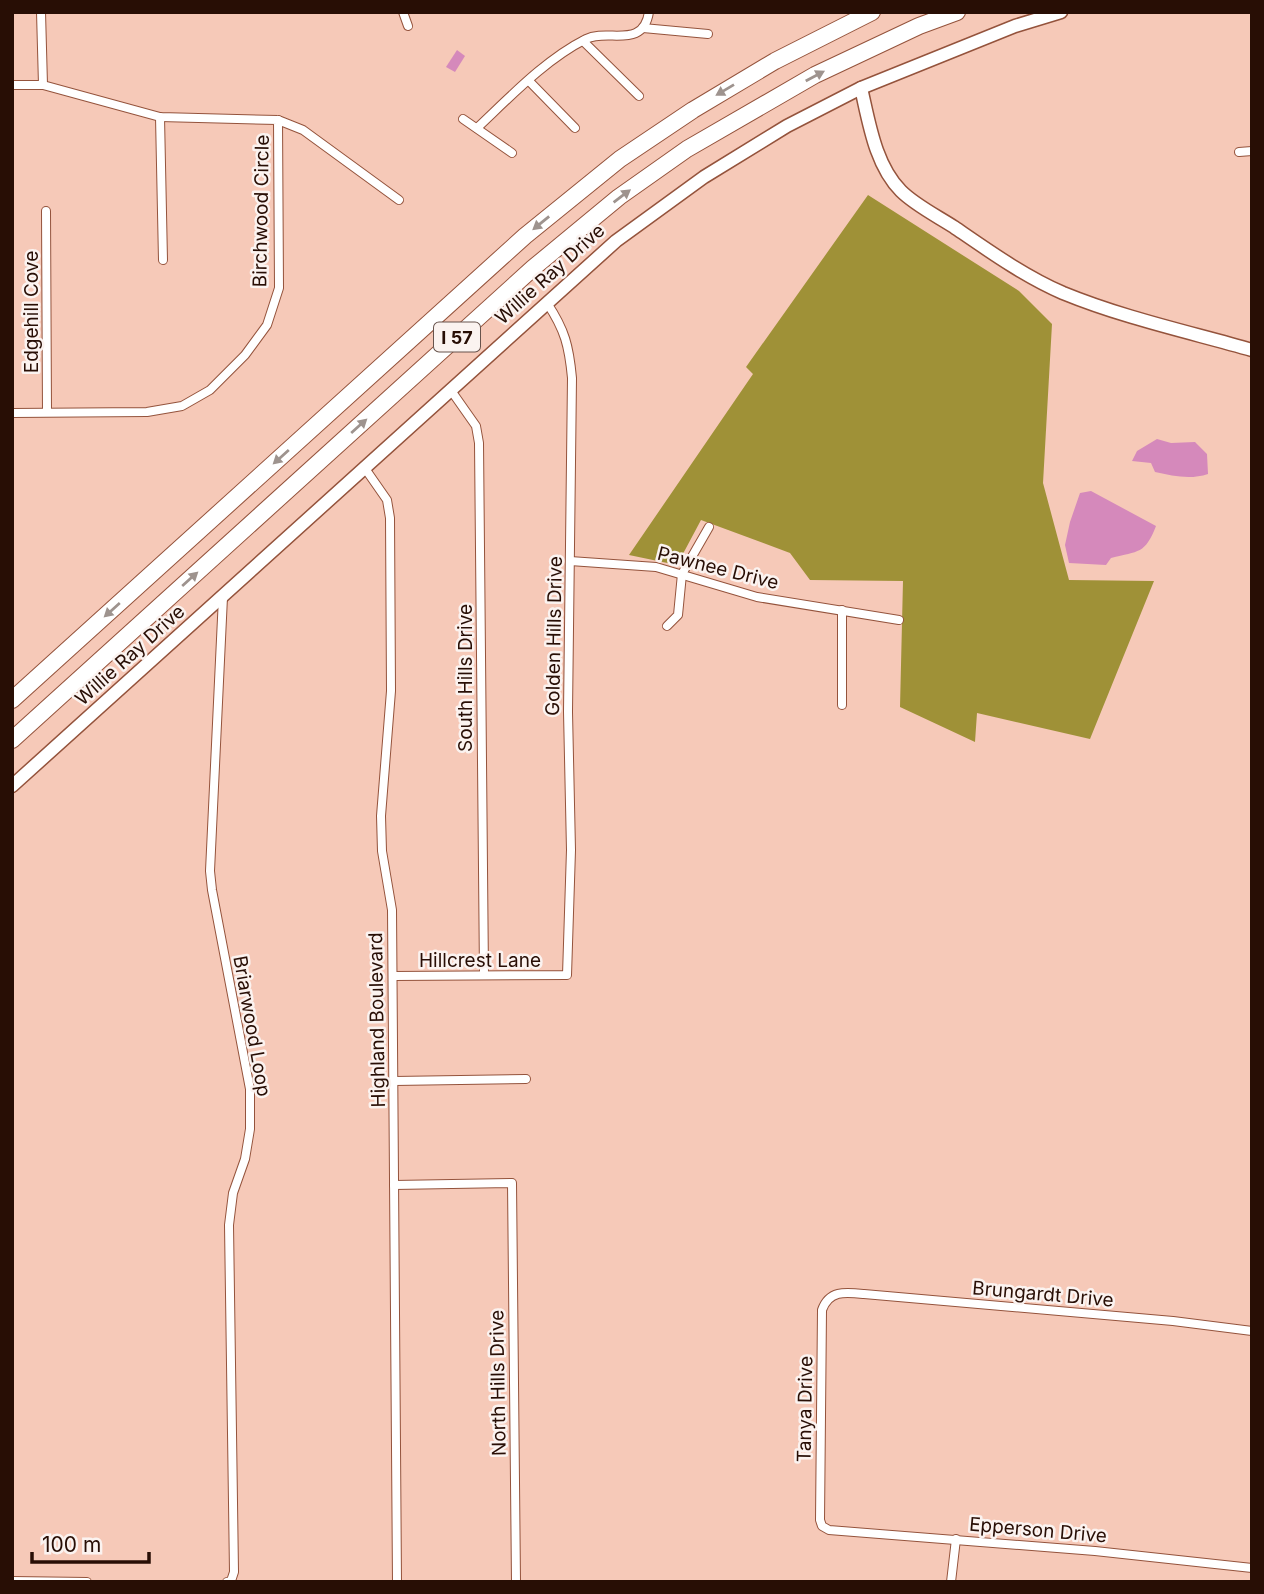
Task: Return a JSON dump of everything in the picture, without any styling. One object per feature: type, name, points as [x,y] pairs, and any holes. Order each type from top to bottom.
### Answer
[{"type":"highway","name":"I 57","points":[[12,700],[525,236],[610,167],[716,96],[775,61],[872,12]]},
{"type":"highway","name":"I 57","points":[[12,740],[533,268],[619,197],[687,149],[815,75],[919,26],[957,12]]},
{"type":"street","points":[[41,12],[43,85]]},
{"type":"street","points":[[403,12],[408,26]]},
{"type":"street","points":[[643,28],[649,12]]},
{"type":"street","name":"Willie Ray Drive","points":[[12,786],[616,241],[704,177],[787,125],[861,88],[1015,26],[1061,12]]},
{"type":"street","points":[[477,128],[529,81],[583,41],[596,36],[630,35],[643,28],[708,34]]},
{"type":"street","points":[[583,41],[639,96]]},
{"type":"street","points":[[529,81],[575,128]]},
{"type":"street","name":"Birchwood Circle","points":[[12,85],[43,85],[160,117],[278,120],[279,288],[267,325],[244,355],[210,390],[182,406],[147,412],[12,413]]},
{"type":"street","points":[[861,88],[874,143],[901,191],[1013,267],[1062,292],[1128,315],[1252,350]]},
{"type":"street","points":[[160,117],[163,260]]},
{"type":"street","points":[[463,119],[512,153]]},
{"type":"street","points":[[278,120],[303,130],[399,201]]},
{"type":"street","points":[[1239,152],[1252,151]]},
{"type":"street","name":"Edgehill Cove","points":[[46,211],[47,412]]},
{"type":"street","name":"Golden Hills Drive","points":[[547,303],[561,324],[569,346],[572,407],[568,712],[571,850],[567,975]]},
{"type":"street","name":"South Hills Drive","points":[[450,389],[476,426],[479,443],[484,975]]},
{"type":"street","name":"Highland Boulevard","points":[[364,467],[387,500],[390,518],[391,691],[381,816],[382,851],[392,910],[397,1582]]},
{"type":"street","points":[[667,626],[678,615],[682,574],[709,527]]},
{"type":"street","name":"Pawnee Drive","points":[[570,561],[644,566],[682,574],[757,597],[899,620]]},
{"type":"street","name":"Briarwood Loop","points":[[223,597],[210,871],[250,1088],[245,1158],[233,1193],[229,1224],[234,1572],[231,1581],[227,1582]]},
{"type":"street","points":[[842,610],[842,705]]},
{"type":"street","name":"Hillcrest Lane","points":[[393,976],[567,975]]},
{"type":"street","points":[[394,1081],[526,1079]]},
{"type":"street","name":"North Hills Drive","points":[[394,1185],[512,1183],[516,1582]]},
{"type":"street","name":"Brungardt Drive","points":[[832,1295],[845,1292],[1173,1321],[1252,1331]]},
{"type":"street","name":"Tanya Drive","points":[[821,1526],[822,1310],[832,1295]]},
{"type":"street","name":"Epperson Drive","points":[[821,1526],[829,1530],[1095,1551],[1252,1568]]},
{"type":"street","points":[[951,1582],[956,1539]]},
{"type":"street","points":[[12,1581],[87,1582]]},
{"type":"shaded area","points":[[457,50],[465,56],[455,72],[446,67]]},
{"type":"shaded area","points":[[868,195],[1019,291],[1052,324],[1043,483],[1069,580],[1154,581],[1090,739],[977,713],[975,742],[900,707],[903,581],[810,580],[790,553],[701,520],[677,565],[629,555],[753,374],[746,367]]},
{"type":"shaded area","points":[[1157,439],[1171,443],[1195,442],[1207,454],[1208,474],[1195,477],[1175,476],[1155,472],[1151,463],[1132,461],[1137,451]]},
{"type":"shaded area","points":[[1091,491],[1156,526],[1144,547],[1111,558],[1106,565],[1069,563],[1065,545],[1070,522],[1080,493]]}]
